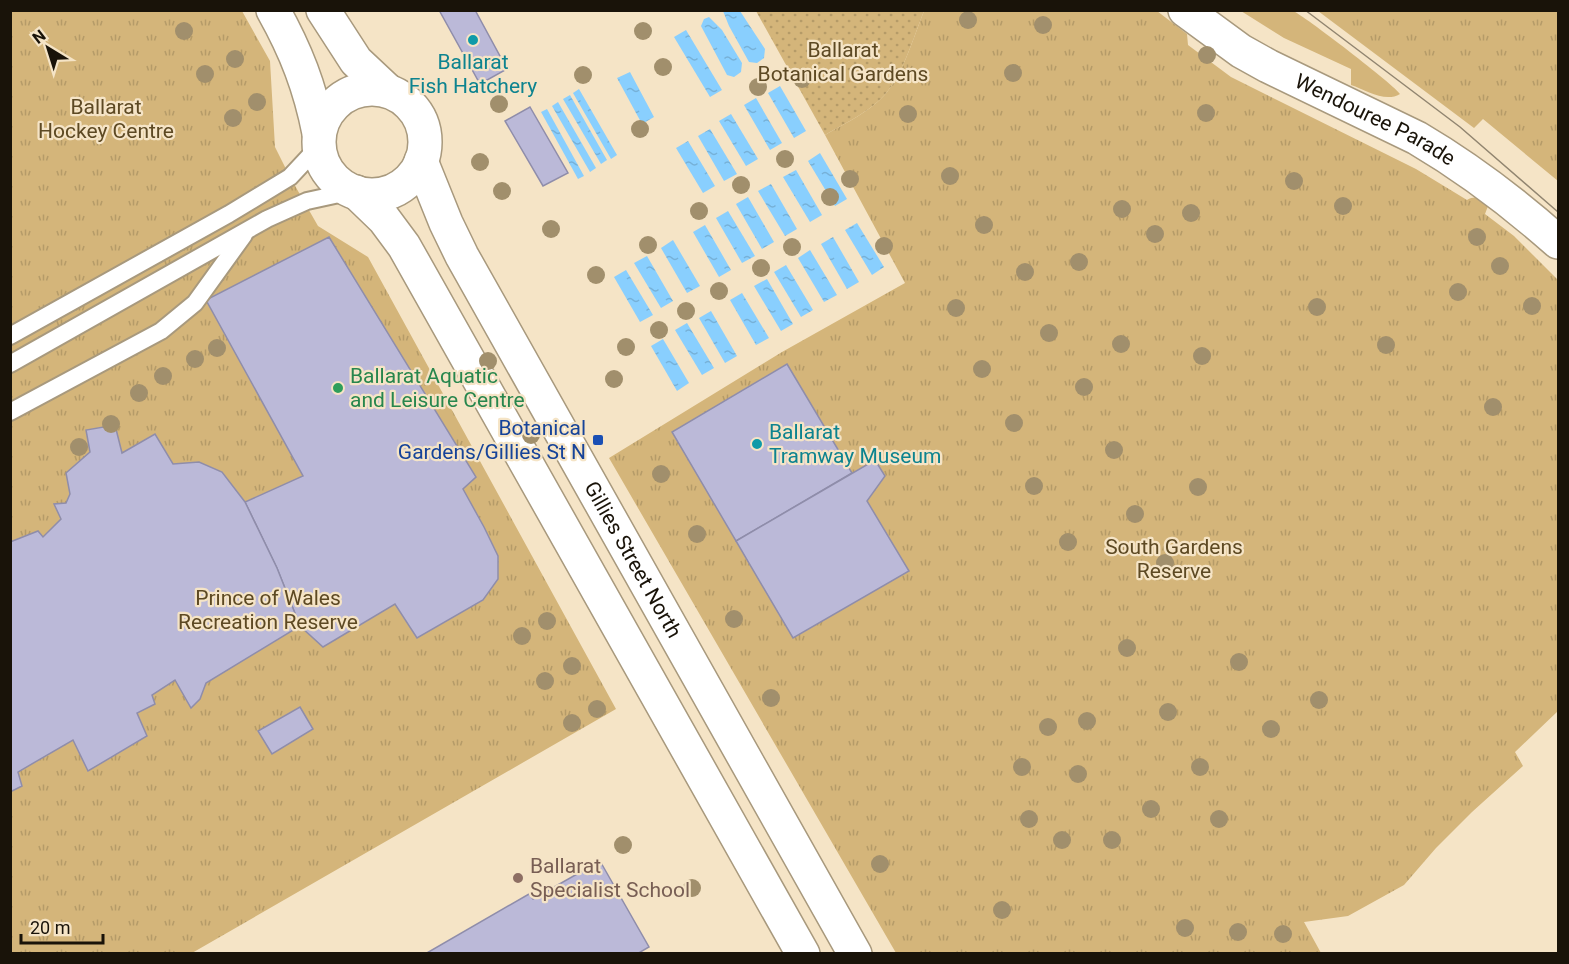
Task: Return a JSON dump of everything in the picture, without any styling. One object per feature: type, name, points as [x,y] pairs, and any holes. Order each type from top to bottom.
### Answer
[{"type":"main road","points":[[273,10],[304,73],[321,156],[329,174],[354,192],[369,195],[394,190],[406,183],[415,173],[421,161],[425,147],[420,119],[412,106],[401,97],[388,91],[356,61],[323,10]]},
{"type":"main road","name":"Wendouree Parade","points":[[1185,10],[1241,51],[1417,138],[1442,153],[1502,195],[1558,242]]},
{"type":"main road","points":[[319,139],[324,119],[344,96],[365,90],[388,91]]},
{"type":"main road","name":"Gillies Street North","points":[[421,161],[462,256],[855,954]]},
{"type":"main road","points":[[354,192],[384,219],[405,246],[803,954]]},
{"type":"main road","points":[[684,741],[699,678]]},
{"type":"lane","points":[[10,336],[229,214],[290,177],[299,169],[319,139]]},
{"type":"lane","points":[[10,364],[249,230],[306,201],[354,192]]},
{"type":"lane","points":[[10,412],[161,331],[195,303],[249,230]]},
{"type":"green space","points":[[1275,9],[1293,11],[1349,51],[1400,94],[1382,96],[1351,85],[1351,69],[1284,38],[1241,11]]},
{"type":"green space","name":"Prince of Wales Recreation Reserve","points":[[10,11],[242,11],[270,61],[275,147],[290,177],[318,226],[368,257],[616,709],[192,953],[11,953]]},
{"type":"green space","name":"Ballarat Botanical Gardens","points":[[756,11],[924,11],[904,64],[887,92],[866,111],[825,135]]},
{"type":"green space","name":"South Gardens Reserve","points":[[924,11],[1157,11],[1187,34],[1188,45],[1231,77],[1416,169],[1467,200],[1481,199],[1488,206],[1485,214],[1514,236],[1558,280],[1558,711],[1515,752],[1523,766],[1436,848],[1404,885],[1348,916],[1304,922],[1321,953],[896,953],[609,458],[782,352],[905,283],[825,135],[866,111],[887,92],[904,64]]},
{"type":"green space","points":[[1318,11],[1558,11],[1558,181],[1483,119],[1474,128]]},
{"type":"water","points":[[723,11],[740,11],[765,49],[764,58],[757,63],[749,62]]},
{"type":"water","points":[[709,17],[722,30],[742,63],[741,72],[734,77],[727,75],[701,26],[704,19]]},
{"type":"water","points":[[686,30],[722,90],[710,97],[674,37]]},
{"type":"water","points":[[630,72],[654,117],[642,124],[617,78]]},
{"type":"water","points":[[780,86],[806,131],[794,138],[768,93]]},
{"type":"water","points":[[579,89],[617,155],[611,159],[573,93]]},
{"type":"water","points":[[570,95],[607,160],[601,164],[563,99]]},
{"type":"water","points":[[756,98],[782,143],[770,150],[744,105]]},
{"type":"water","points":[[558,102],[596,168],[590,172],[552,106]]},
{"type":"water","points":[[547,109],[584,176],[578,179],[541,112]]},
{"type":"water","points":[[731,114],[758,159],[746,166],[719,121]]},
{"type":"water","points":[[710,129],[737,174],[724,181],[698,136]]},
{"type":"water","points":[[688,141],[715,186],[703,193],[676,148]]},
{"type":"water","points":[[820,153],[847,199],[835,206],[808,161]]},
{"type":"water","points":[[796,170],[822,215],[810,222],[783,177]]},
{"type":"water","points":[[771,184],[797,229],[785,236],[758,191]]},
{"type":"water","points":[[748,197],[774,242],[762,249],[736,204]]},
{"type":"water","points":[[728,211],[755,256],[742,263],[716,218]]},
{"type":"water","points":[[857,223],[884,267],[872,275],[845,230]]},
{"type":"water","points":[[705,225],[731,270],[719,277],[693,232]]},
{"type":"water","points":[[833,237],[859,282],[847,289],[821,244]]},
{"type":"water","points":[[673,240],[700,286],[687,293],[661,248]]},
{"type":"water","points":[[810,250],[837,295],[824,302],[798,258]]},
{"type":"water","points":[[647,256],[673,301],[661,308],[634,263]]},
{"type":"water","points":[[786,265],[813,310],[801,317],[774,272]]},
{"type":"water","points":[[626,270],[653,315],[640,322],[614,277]]},
{"type":"water","points":[[767,279],[793,324],[781,331],[754,286]]},
{"type":"water","points":[[742,293],[769,338],[756,345],[730,300]]},
{"type":"water","points":[[711,311],[737,356],[725,363],[699,318]]},
{"type":"water","points":[[687,323],[714,368],[702,375],[675,330]]},
{"type":"water","points":[[663,339],[689,383],[677,391],[651,346]]},
{"type":"building","name":"Ballarat Fish Hatchery","points":[[439,10],[475,10],[507,69],[480,84]]},
{"type":"building","points":[[530,107],[568,173],[543,186],[505,121]]},
{"type":"building","name":"Ballarat Aquatic and Leisure Centre","points":[[329,237],[476,477],[463,489],[498,556],[498,579],[483,600],[417,638],[395,604],[323,647],[300,626],[277,568],[245,502],[303,476],[206,300]]},
{"type":"building","name":"Ballarat Tramway Museum","points":[[787,364],[852,473],[736,541],[672,432]]},
{"type":"building","points":[[115,425],[122,453],[155,434],[173,464],[199,462],[222,472],[245,502],[277,568],[300,626],[206,683],[200,699],[191,708],[175,680],[152,695],[155,704],[137,713],[147,736],[88,771],[73,740],[18,772],[22,786],[10,792],[10,542],[38,531],[43,537],[61,519],[54,504],[66,503],[70,494],[66,473],[90,452],[86,430]]},
{"type":"building","name":"Ballarat Tramway Museum","points":[[875,460],[885,476],[867,501],[909,571],[793,638],[736,541]]},
{"type":"building","points":[[300,707],[313,729],[272,754],[258,731]]},
{"type":"building","points":[[600,861],[649,947],[637,954],[425,954],[529,894],[533,899]]},
{"type":"tram line","points":[[1305,10],[1460,127],[1558,212]]},
{"type":"place","name":"Ballarat Fish Hatchery","points":[[473,40]]},
{"type":"place","name":"Ballarat Aquatic and Leisure Centre","points":[[338,388]]},
{"type":"place","name":"Botanical Gardens/Gillies St N","points":[[598,440]]},
{"type":"place","name":"Ballarat Tramway Museum","points":[[757,444]]},
{"type":"place","name":"Ballarat Specialist School","points":[[518,878]]},
{"type":"park label","name":"Ballarat Hockey Centre","points":[[106,119]]}]
